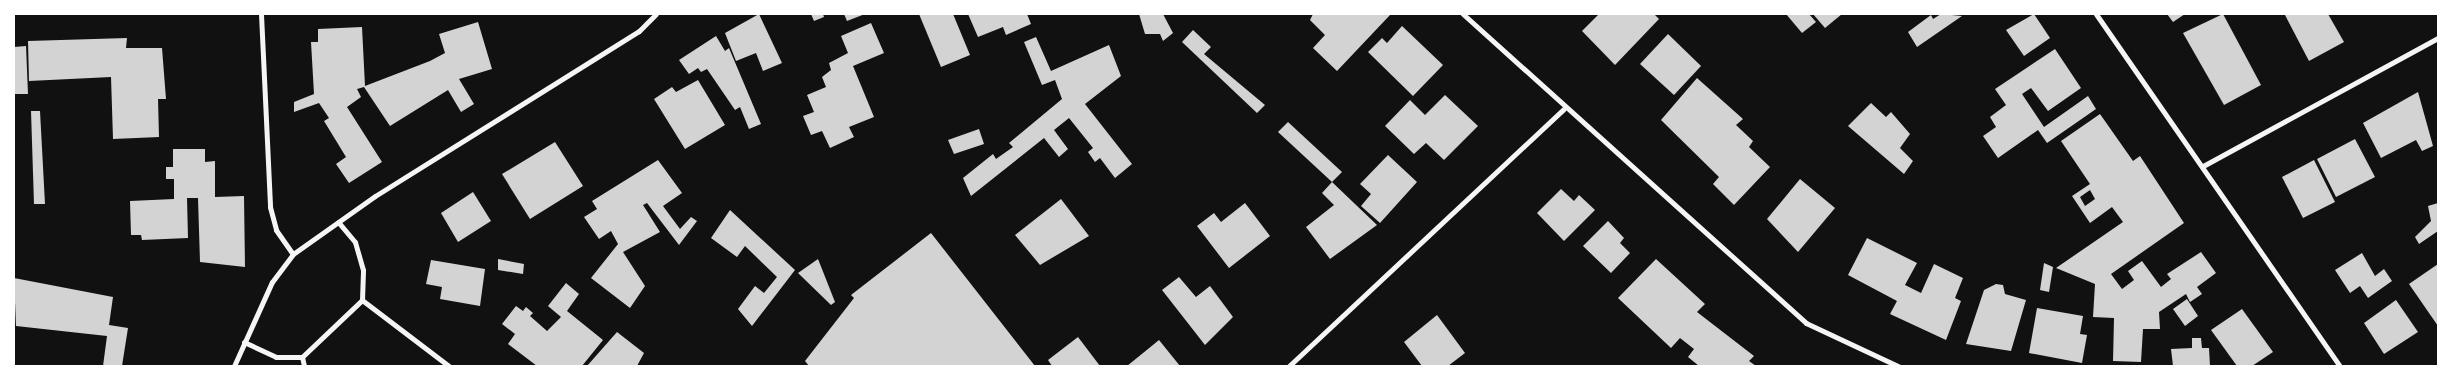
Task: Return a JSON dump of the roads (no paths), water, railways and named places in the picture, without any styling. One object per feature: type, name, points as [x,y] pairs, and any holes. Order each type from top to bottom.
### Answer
[{"type":"street","points":[[262,14],[270,207],[276,230],[293,254]]},
{"type":"street","points":[[234,366],[272,282],[293,254],[338,222],[639,31],[656,14]]},
{"type":"street","points":[[1463,14],[1564,109],[1806,323],[1898,366]]},
{"type":"street","points":[[2096,14],[2340,366]]},
{"type":"street","points":[[2203,166],[2438,38]]},
{"type":"street","points":[[1289,366],[1564,109]]},
{"type":"street","points":[[244,342],[276,357],[302,357],[362,300],[363,270],[355,242],[338,222]]},
{"type":"street","points":[[362,300],[449,366]]},
{"type":"street","points":[[302,357],[304,366]]}]
